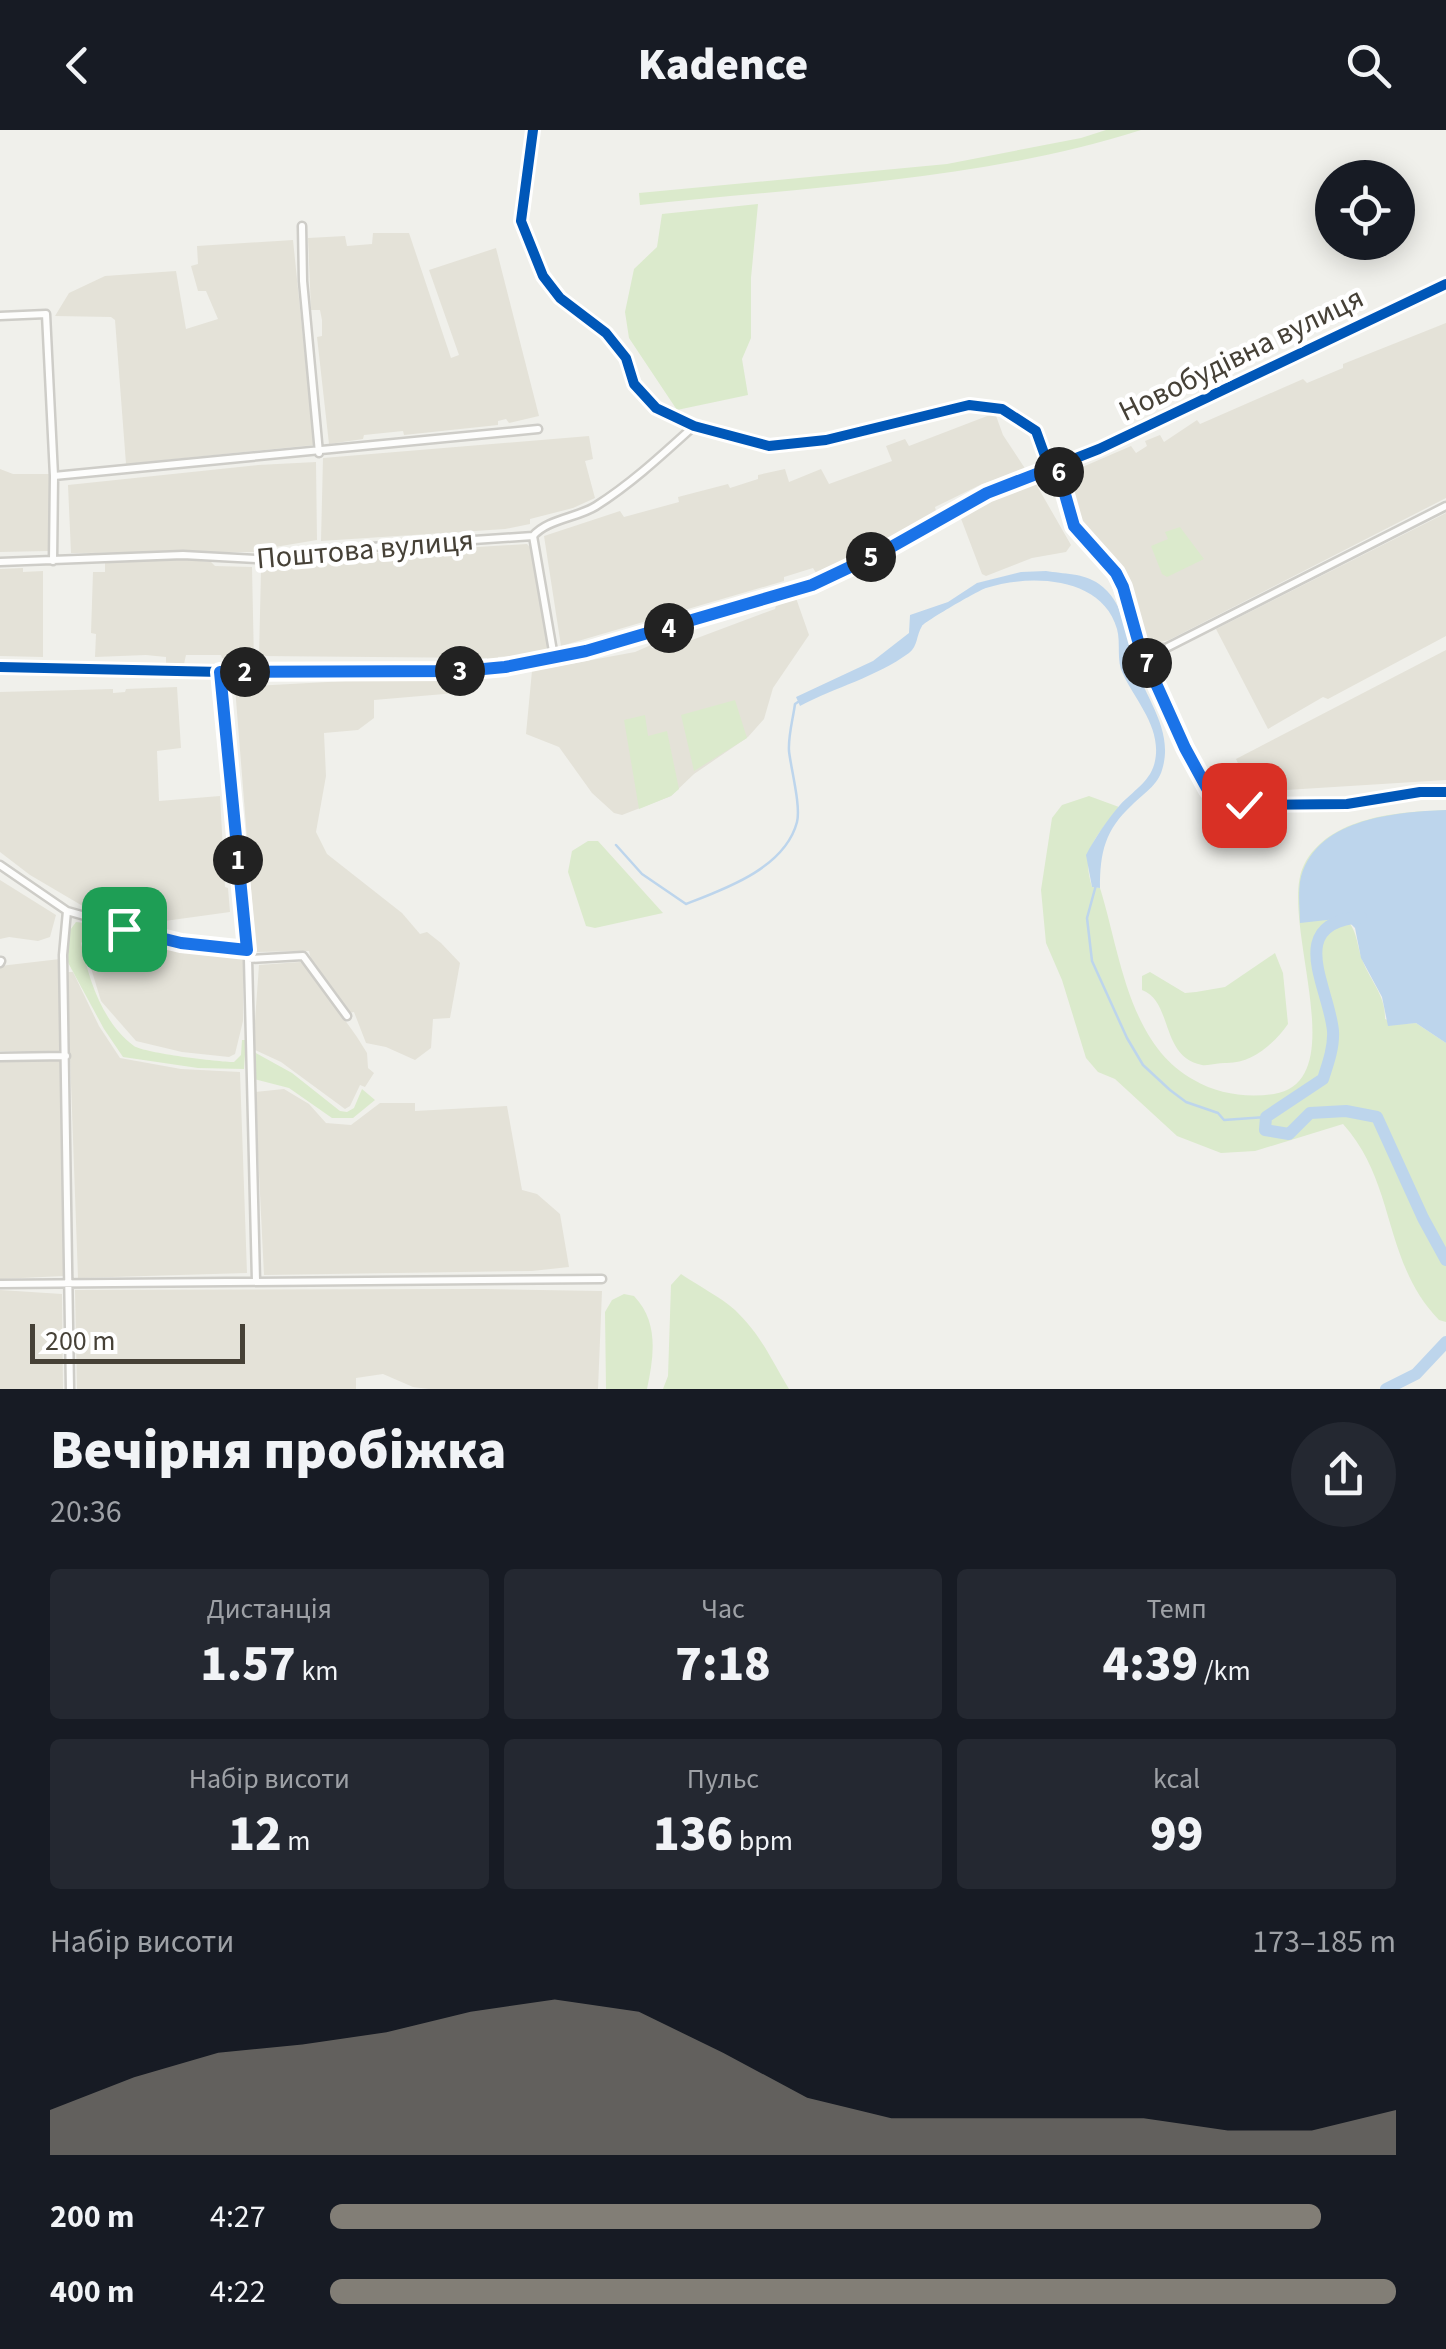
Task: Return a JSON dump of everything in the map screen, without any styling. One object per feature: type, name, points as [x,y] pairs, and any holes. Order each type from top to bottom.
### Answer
[{"type":"street","points":[[532,130],[521,221],[543,276],[560,298],[606,333],[626,358],[634,384],[656,408],[694,426],[769,446],[826,440],[970,405],[1002,409],[1036,431],[1045,456],[1057,466],[1074,526],[1116,573],[1140,648],[1208,790],[1222,800],[1244,805],[1346,804],[1420,792],[1446,792]]},
{"type":"street","points":[[302,226],[320,453]]},
{"type":"street","name":"Новобудівна вулиця","points":[[0,667],[220,672],[462,671],[554,657],[710,617],[812,585],[886,550],[987,493],[1099,449],[1446,284]]},
{"type":"street","points":[[0,316],[46,314],[54,476],[53,561]]},
{"type":"street","name":"Поштова вулиця","points":[[0,562],[184,556],[291,562],[313,551],[533,536],[540,527],[592,508],[637,478],[694,426]]},
{"type":"street","points":[[54,476],[538,430]]},
{"type":"street","points":[[1140,648],[1166,648],[1446,506]]},
{"type":"street","points":[[533,536],[554,657]]},
{"type":"street","points":[[220,672],[247,954],[256,1281]]},
{"type":"street","points":[[0,865],[67,911],[181,943],[247,954],[303,956],[347,1016]]},
{"type":"street","points":[[67,911],[63,955],[70,1389]]},
{"type":"street","points":[[0,1057],[66,1056]]},
{"type":"street","points":[[0,1284],[602,1279]]},
{"type":"shaded area","points":[[373,233],[409,233],[451,358],[459,355],[429,270],[496,248],[539,416],[509,423],[506,419],[498,421],[498,425],[364,435],[363,439],[329,444],[317,337],[322,336],[322,320],[320,310],[311,310],[308,238],[345,236],[347,246],[372,244]]},
{"type":"shaded area","points":[[293,240],[314,445],[126,464],[115,320],[55,316],[69,293],[105,276],[176,271],[186,329],[218,319],[206,291],[198,291],[191,266],[198,264],[197,246]]},
{"type":"shaded area","points":[[1446,323],[1446,498],[1169,640],[1148,645],[1126,577],[1084,528],[1064,475],[1131,446],[1136,453],[1147,446],[1145,441],[1160,435],[1164,442],[1197,420],[1200,424],[1303,379],[1307,383],[1343,368],[1343,364]]},
{"type":"shaded area","points":[[995,413],[1003,435],[1026,470],[982,484],[935,507],[936,511],[846,562],[816,573],[813,568],[784,577],[784,581],[561,646],[544,536],[620,511],[624,517],[679,502],[678,497],[728,484],[730,488],[758,479],[758,475],[785,469],[789,482],[821,469],[829,484],[892,461],[886,446],[905,439],[909,446]]},
{"type":"shaded area","points":[[589,436],[593,459],[585,461],[595,498],[573,508],[505,529],[321,541],[323,458]]},
{"type":"shaded area","points":[[316,462],[317,540],[275,547],[274,552],[71,553],[68,485]]},
{"type":"shaded area","points":[[0,469],[13,474],[50,474],[48,551],[0,552]]},
{"type":"shaded area","points":[[1032,483],[1071,545],[1066,552],[982,574],[960,516],[993,497]]},
{"type":"shaded area","points":[[1446,513],[1446,636],[1268,729],[1216,629]]},
{"type":"shaded area","points":[[527,544],[548,647],[544,653],[498,657],[498,661],[487,662],[487,658],[259,656],[261,571],[312,565],[314,557]]},
{"type":"shaded area","points":[[105,562],[211,562],[215,566],[252,567],[254,663],[239,663],[239,659],[221,655],[186,655],[184,664],[166,664],[166,657],[146,655],[95,657],[96,634],[91,633],[93,572],[105,572]]},
{"type":"shaded area","points":[[23,568],[23,572],[43,571],[43,657],[0,656],[0,569]]},
{"type":"shaded area","points":[[796,598],[809,635],[773,688],[764,719],[748,737],[694,774],[671,796],[622,815],[614,813],[592,793],[559,747],[526,734],[532,671],[692,640]]},
{"type":"shaded area","points":[[1446,650],[1446,780],[1252,792],[1236,759]]},
{"type":"shaded area","points":[[456,675],[456,693],[374,700],[374,718],[358,730],[324,733],[326,776],[316,832],[327,854],[402,913],[420,934],[427,932],[441,943],[460,963],[450,1018],[433,1019],[431,1048],[415,1060],[366,1043],[354,1012],[349,1013],[311,960],[309,951],[256,952],[235,687]]},
{"type":"shaded area","points":[[177,687],[181,748],[157,751],[159,801],[220,796],[230,912],[143,924],[141,917],[98,915],[30,875],[0,852],[0,692],[113,689],[113,693]]},
{"type":"shaded area","points":[[0,880],[56,915],[50,937],[38,941],[0,939]]},
{"type":"shaded area","points":[[83,942],[124,947],[200,948],[200,955],[243,957],[243,1021],[235,1054],[229,1057],[182,1052],[136,1041],[101,1001]]},
{"type":"shaded area","points":[[60,959],[61,1052],[0,1051],[0,966]]},
{"type":"shaded area","points":[[300,962],[357,1037],[367,1053],[368,1068],[374,1073],[365,1087],[360,1085],[345,1109],[281,1062],[253,1049],[259,965]]},
{"type":"shaded area","points":[[67,972],[73,972],[99,1026],[120,1058],[181,1069],[240,1072],[247,1273],[78,1278]]},
{"type":"shaded area","points":[[0,1061],[62,1061],[64,1276],[0,1279]]},
{"type":"shaded area","points":[[284,1089],[309,1104],[326,1123],[351,1125],[380,1103],[415,1103],[415,1111],[507,1106],[522,1190],[537,1194],[560,1214],[569,1267],[532,1271],[264,1275],[255,1092]]},
{"type":"shaded area","points":[[0,1290],[62,1294],[63,1389],[0,1389]]},
{"type":"shaded area","points":[[75,1290],[602,1291],[598,1389],[429,1389],[413,1387],[383,1374],[356,1378],[356,1389],[77,1389]]},
{"type":"green space","points":[[1106,130],[1141,130],[1019,161],[956,171],[640,205],[639,193],[947,164]]},
{"type":"green space","points":[[758,204],[751,278],[751,338],[742,359],[748,395],[677,410],[629,338],[625,312],[634,269],[657,247],[662,214]]},
{"type":"green space","points":[[1180,527],[1204,559],[1167,577],[1162,574],[1151,546],[1168,539],[1165,532]]},
{"type":"green space","points":[[735,700],[747,738],[694,771],[681,715]]},
{"type":"green space","points":[[645,715],[648,736],[667,731],[679,789],[639,809],[624,720]]},
{"type":"green space","points":[[1089,796],[1119,807],[1089,852],[1089,874],[1092,887],[1100,888],[1130,995],[1154,1044],[1172,1064],[1203,1085],[1232,1094],[1253,1095],[1274,1094],[1298,1083],[1309,1060],[1310,994],[1298,890],[1304,865],[1330,836],[1348,827],[1387,815],[1446,810],[1345,918],[1380,994],[1385,1019],[1398,1024],[1416,1023],[1446,1043],[1446,1322],[1439,1320],[1421,1297],[1408,1273],[1373,1172],[1343,1124],[1255,1151],[1221,1153],[1177,1136],[1086,1058],[1046,943],[1041,890],[1052,818],[1062,805]]},
{"type":"green space","points":[[588,841],[598,841],[663,913],[595,928],[586,926],[568,872],[572,851]]},
{"type":"green space","points":[[76,922],[84,923],[85,939],[81,943],[105,1013],[134,1046],[234,1062],[241,1055],[242,1040],[246,1040],[244,1069],[198,1068],[123,1057],[65,957],[68,933]]},
{"type":"green space","points":[[1275,953],[1283,973],[1288,1024],[1268,1046],[1244,1060],[1204,1065],[1189,1060],[1173,1041],[1159,1005],[1142,990],[1142,976],[1150,972],[1185,993],[1225,987]]},
{"type":"green space","points":[[254,1052],[292,1073],[340,1111],[354,1108],[362,1089],[375,1100],[353,1118],[332,1118],[289,1088],[254,1079]]},
{"type":"green space","points":[[681,1274],[735,1310],[765,1348],[789,1389],[663,1389],[668,1376],[671,1285]]},
{"type":"green space","points":[[624,1294],[634,1296],[642,1306],[651,1328],[653,1352],[647,1389],[606,1389],[605,1312],[612,1300]]},
{"type":"water","points":[[1046,571],[1093,580],[1114,600],[1164,741],[1165,755],[1157,780],[1110,833],[1101,863],[1100,888],[1092,887],[1086,855],[1115,811],[1148,777],[1156,752],[1152,728],[1121,669],[1117,629],[1109,611],[1096,598],[1062,583],[1042,581],[986,588],[925,623],[912,650],[896,661],[800,706],[796,697],[873,661],[909,633],[910,615],[948,602],[977,583],[1021,572]]},
{"type":"water","points":[[1446,810],[1446,1043],[1416,1023],[1388,1026],[1382,997],[1361,958],[1355,928],[1345,918],[1300,923],[1299,897],[1308,861],[1321,844],[1338,832],[1380,817]]},
{"type":"waterway","points":[[616,845],[642,874],[686,904],[735,884],[767,864],[780,852],[797,822],[789,745],[798,702]]},
{"type":"waterway","points":[[1096,885],[1087,918],[1092,961],[1143,1065],[1186,1102],[1218,1113],[1224,1120],[1266,1117]]},
{"type":"waterway","points":[[1361,917],[1338,922],[1324,931],[1317,944],[1320,977],[1333,1031],[1323,1079],[1266,1117],[1265,1130],[1289,1134],[1310,1113],[1346,1111],[1377,1117],[1446,1260]]},
{"type":"waterway","points":[[1386,1389],[1416,1374],[1446,1342]]},
{"type":"cycle path","points":[[533,130],[521,221],[543,276],[560,298],[606,333],[626,358],[634,384],[656,408],[694,426],[769,446],[826,440],[969,405],[1002,409],[1036,431],[1045,456],[1057,466],[1074,526],[1116,573],[1140,648],[1208,790],[1222,800],[1243,805],[1347,804],[1420,792],[1446,792]]},
{"type":"cycle path","points":[[0,667],[221,672],[462,671],[586,651],[812,585],[886,550],[987,493],[1099,449],[1446,284]]},
{"type":"route","points":[[124,929],[181,943],[247,950],[220,672],[462,671],[586,651],[812,585],[886,550],[987,493],[1057,466],[1074,526],[1116,573],[1140,648],[1208,790],[1222,800],[1244,805]]}]
